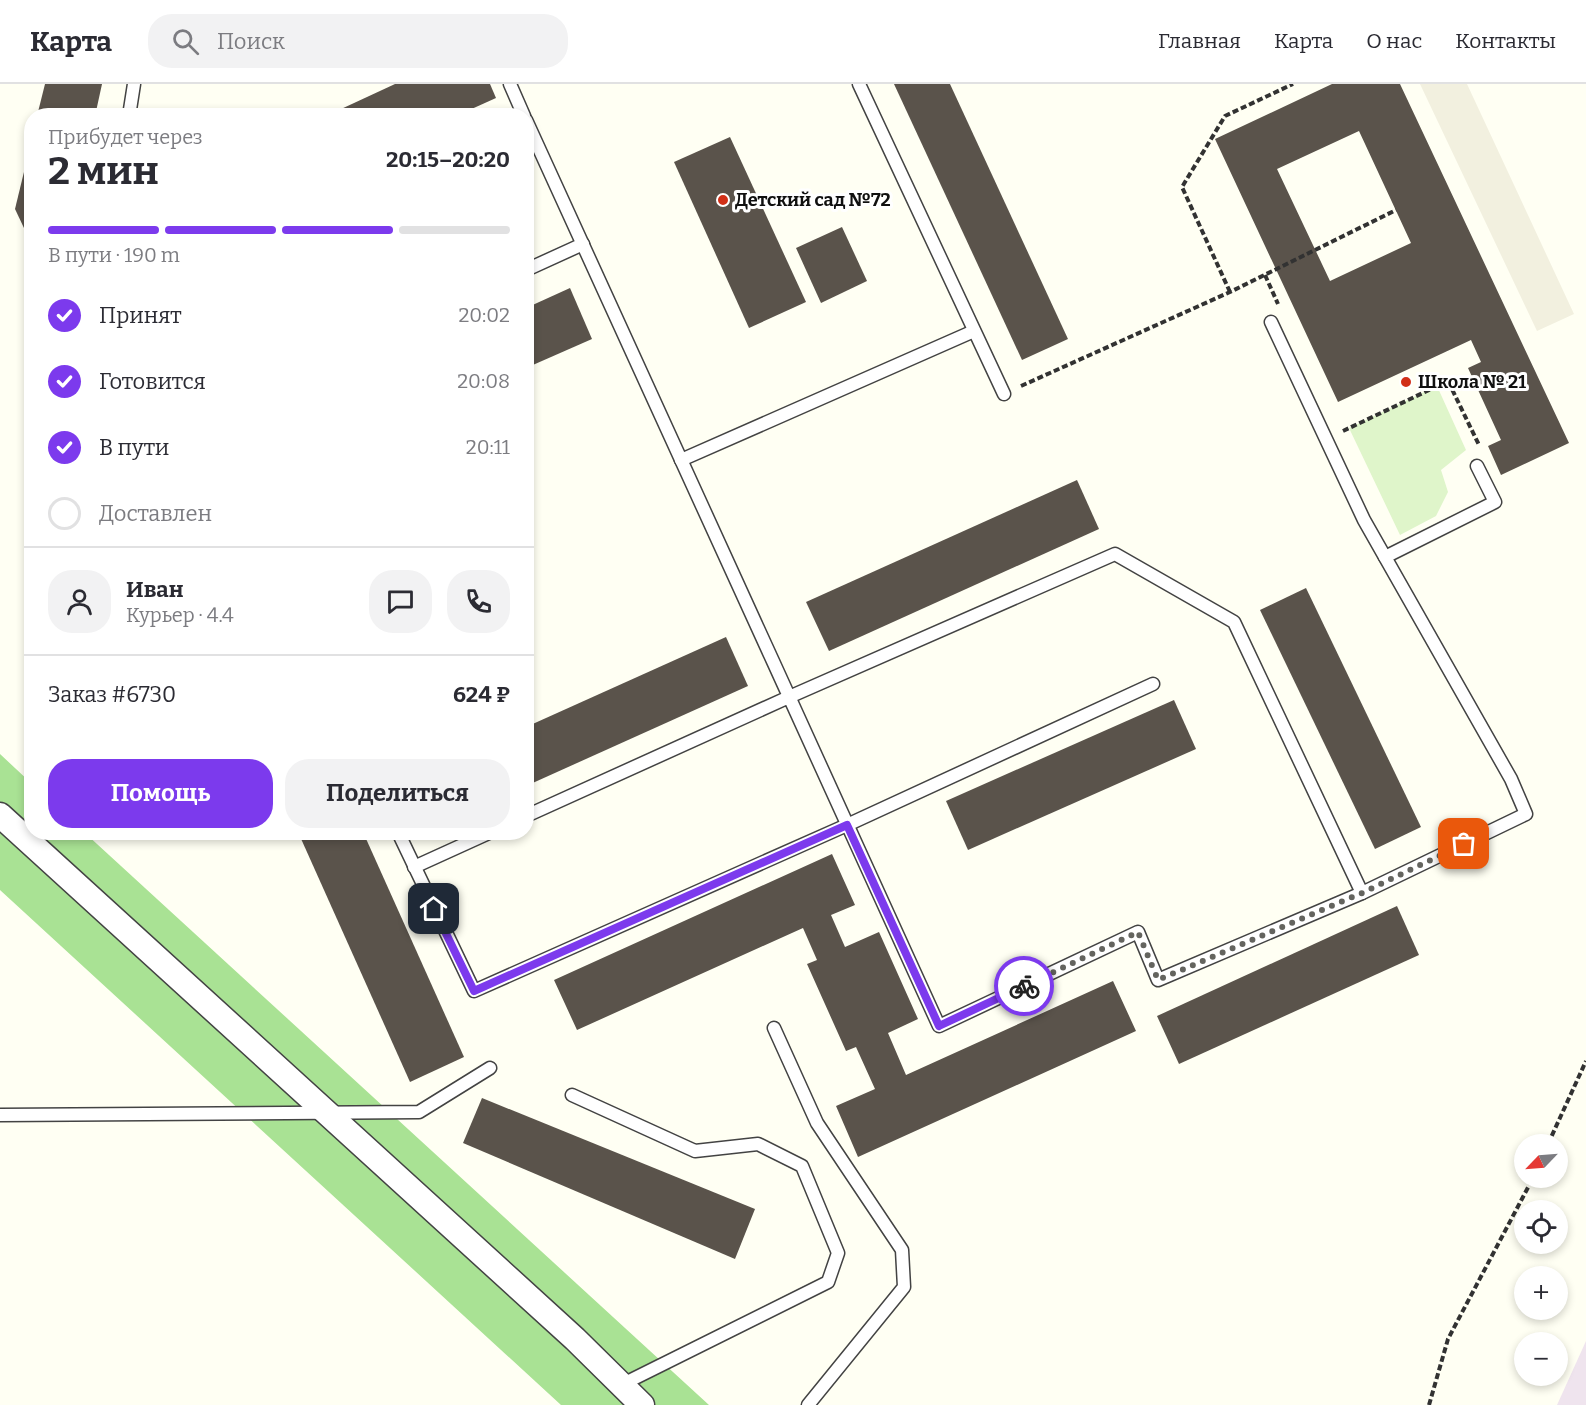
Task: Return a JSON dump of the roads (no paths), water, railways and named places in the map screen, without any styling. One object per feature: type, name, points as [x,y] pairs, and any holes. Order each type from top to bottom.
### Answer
[{"type":"street","points":[[0,815],[24,837]]},
{"type":"street","points":[[27,840],[575,1339],[642,1405]]},
{"type":"lane","points":[[130,108],[134,84]]},
{"type":"lane","points":[[510,84],[520,108]]},
{"type":"lane","points":[[859,84],[1004,394]]},
{"type":"lane","points":[[534,137],[939,1026],[1138,932],[1158,980],[1362,893],[1526,814],[1510,779],[1364,520],[1271,322]]},
{"type":"lane","points":[[534,266],[583,244]]},
{"type":"lane","points":[[681,460],[975,332]]},
{"type":"lane","points":[[1385,557],[1495,502],[1480,461]]},
{"type":"lane","points":[[534,812],[789,697],[1115,554],[1234,622],[1362,893]]},
{"type":"lane","points":[[402,840],[474,991],[847,825],[1153,684]]},
{"type":"lane","points":[[414,867],[473,840]]},
{"type":"lane","points":[[774,1028],[817,1123],[902,1250],[904,1287],[808,1405]]},
{"type":"lane","points":[[0,1115],[419,1112],[490,1068]]},
{"type":"lane","points":[[572,1095],[695,1151],[758,1144],[802,1166],[838,1253],[828,1282],[621,1385]]},
{"type":"place","name":"Детский сад №72","points":[[723,200]]},
{"type":"place","name":"Школа № 21","points":[[1406,382]]}]
